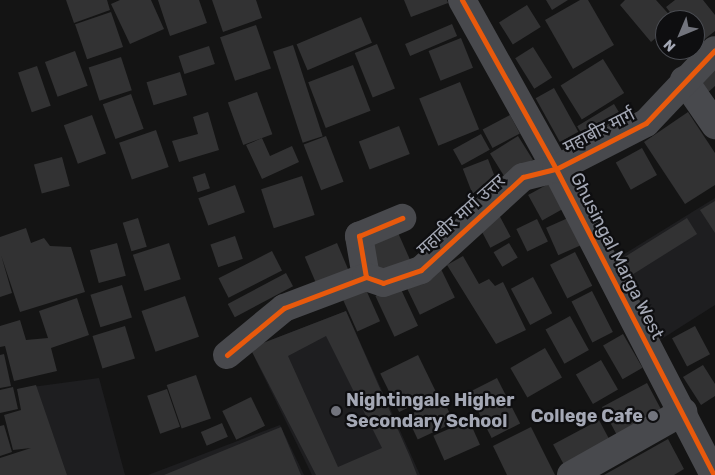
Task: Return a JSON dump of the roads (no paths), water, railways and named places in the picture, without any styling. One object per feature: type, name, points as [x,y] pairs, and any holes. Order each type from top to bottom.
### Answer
[{"type":"street","name":"Ghusingal Marga West","points":[[462,0],[556,168],[714,475]]},
{"type":"street","name":"महाबीर मार्ग","points":[[556,168],[646,123],[684,80],[715,50]]},
{"type":"street","points":[[684,80],[715,125]]},
{"type":"street","name":"महाबीर मार्ग उत्तर","points":[[366,277],[383,284],[421,270],[523,177],[556,168]]},
{"type":"street","points":[[226,355],[284,308],[366,277],[358,236],[402,218]]},
{"type":"street","points":[[571,475],[683,412]]},
{"type":"place","name":"Nightingale Higher Secondary School","points":[[336,411]]},
{"type":"place","name":"College Cafe","points":[[653,416]]}]
